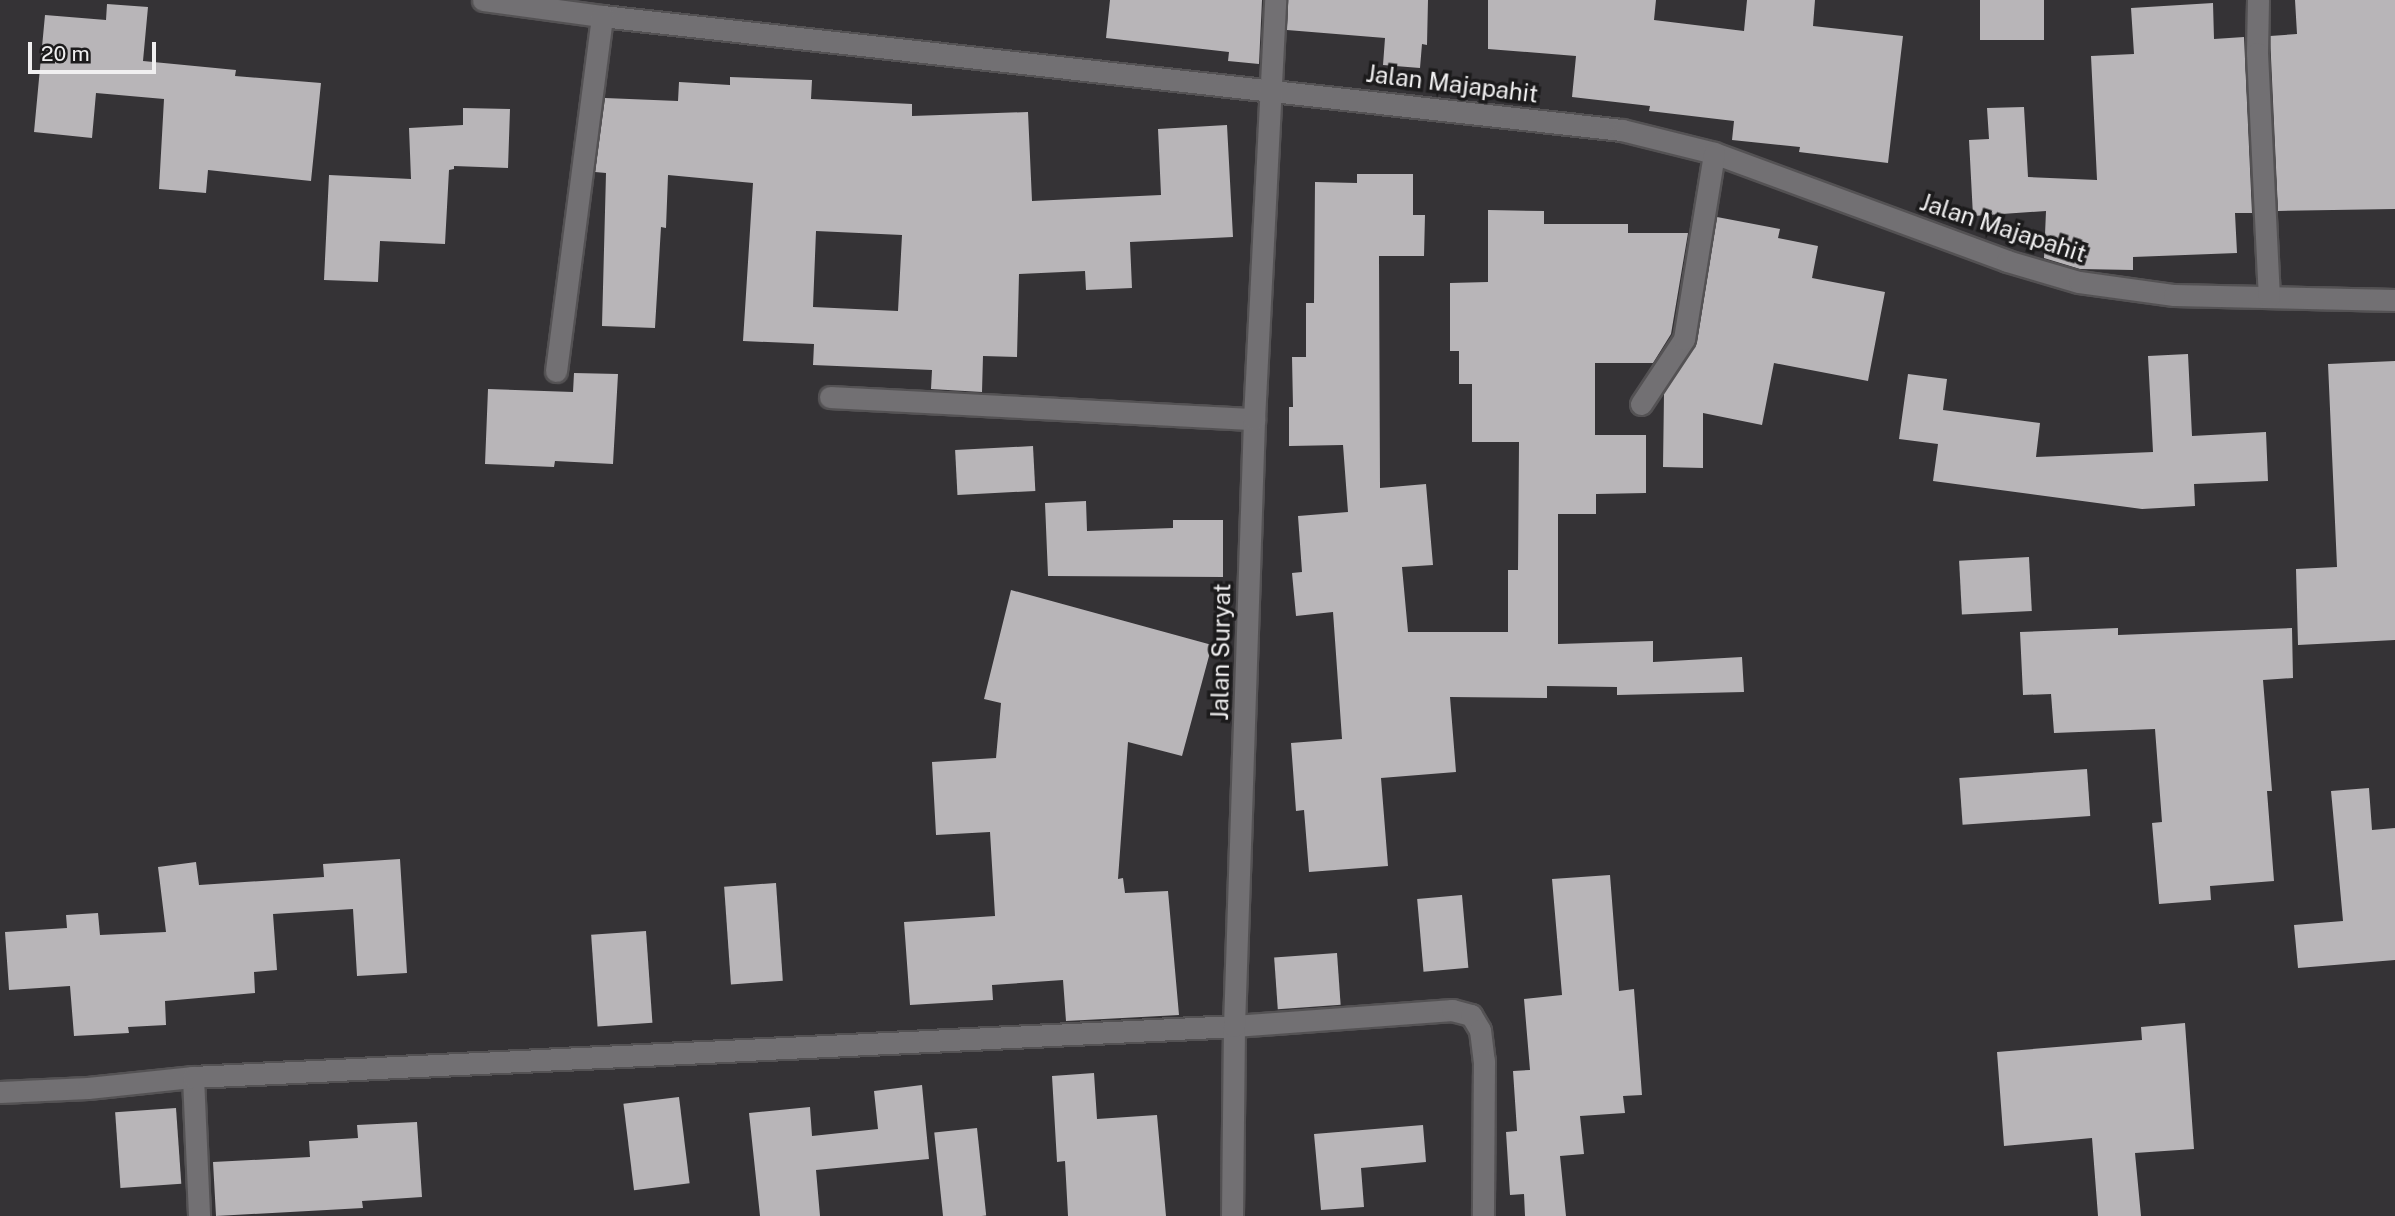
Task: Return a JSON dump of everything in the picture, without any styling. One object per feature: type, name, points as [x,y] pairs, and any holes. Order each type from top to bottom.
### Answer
[{"type":"street","name":"Jalan Majapahit","points":[[483,0],[1622,130],[1714,153],[2007,261],[2079,282],[2175,295],[2395,300]]},
{"type":"street","name":"Jalan Suryat","points":[[1232,1216],[1234,1026],[1254,419],[1275,0]]},
{"type":"street","points":[[2258,0],[2257,53],[2269,297]]},
{"type":"street","points":[[556,371],[588,10]]},
{"type":"street","points":[[1641,404],[1684,339],[1714,153]]},
{"type":"street","points":[[830,397],[1254,419]]},
{"type":"street","points":[[0,1092],[88,1088],[192,1077],[1234,1026],[1451,1010],[1471,1015],[1480,1030],[1484,1061],[1483,1216]]},
{"type":"street","points":[[192,1077],[199,1216]]},
{"type":"building","points":[[1110,0],[1262,0],[1259,64],[1228,61],[1229,52],[1106,38]]},
{"type":"building","points":[[1288,0],[1428,0],[1427,45],[1422,44],[1420,68],[1383,65],[1385,38],[1287,30]]},
{"type":"building","points":[[1488,0],[1656,0],[1654,20],[1744,31],[1747,0],[1815,0],[1813,26],[1903,36],[1888,163],[1799,152],[1800,147],[1732,140],[1734,121],[1649,111],[1650,106],[1572,97],[1576,56],[1488,49]]},
{"type":"building","points":[[1980,0],[2044,0],[2044,40],[1980,40]]},
{"type":"building","points":[[2295,0],[2395,0],[2395,209],[2278,211],[2270,36],[2297,34]]},
{"type":"building","points":[[2213,3],[2214,39],[2244,37],[2252,213],[2235,213],[2237,253],[2133,257],[2133,270],[2080,269],[2044,258],[2046,211],[1973,216],[1969,140],[1989,139],[1987,108],[2024,107],[2028,177],[2097,180],[2091,56],[2134,54],[2131,8]]},
{"type":"building","points":[[107,4],[148,7],[143,61],[236,70],[235,76],[321,83],[311,181],[208,170],[206,193],[159,189],[164,99],[96,93],[92,138],[34,132],[45,15],[106,20]]},
{"type":"building","points":[[730,77],[812,80],[811,99],[912,104],[912,116],[1028,112],[1032,201],[1161,195],[1158,129],[1227,125],[1233,237],[1130,242],[1132,288],[1086,290],[1085,271],[1019,274],[1017,357],[983,356],[982,392],[931,389],[932,370],[813,365],[814,344],[743,341],[753,183],[668,175],[666,228],[661,227],[655,328],[602,326],[606,173],[595,172],[605,98],[678,101],[679,82],[730,85]],"holes":[[[816,231],[902,235],[898,311],[813,307]]]},
{"type":"building","points":[[463,108],[510,109],[508,168],[454,166],[454,169],[449,170],[445,244],[380,241],[378,282],[324,280],[329,175],[411,179],[409,128],[463,125]]},
{"type":"building","points":[[1357,174],[1413,174],[1413,215],[1425,215],[1424,256],[1379,256],[1380,488],[1426,484],[1433,565],[1402,567],[1408,632],[1508,632],[1508,570],[1518,570],[1519,442],[1472,442],[1472,384],[1459,384],[1459,351],[1450,351],[1450,283],[1488,282],[1488,210],[1544,211],[1544,224],[1628,224],[1628,233],[1688,233],[1671,334],[1653,363],[1595,363],[1595,435],[1646,435],[1646,493],[1596,494],[1596,514],[1558,514],[1558,644],[1653,641],[1653,662],[1742,657],[1744,692],[1617,695],[1617,687],[1547,686],[1547,698],[1450,697],[1456,772],[1381,778],[1388,866],[1309,872],[1304,810],[1296,811],[1291,743],[1342,739],[1333,612],[1296,616],[1292,573],[1302,572],[1298,516],[1348,512],[1343,445],[1289,446],[1289,407],[1293,407],[1292,357],[1306,357],[1306,303],[1314,303],[1315,182],[1357,183]]},
{"type":"building","points":[[1717,217],[1780,229],[1778,238],[1818,246],[1812,278],[1885,292],[1868,381],[1774,363],[1762,425],[1703,413],[1703,468],[1663,467],[1664,393],[1697,342]]},
{"type":"building","points":[[2188,354],[2192,436],[2266,432],[2268,481],[2194,484],[2195,506],[2142,509],[1933,481],[1938,444],[1899,439],[1908,374],[1947,379],[1943,410],[2040,423],[2036,457],[2153,452],[2148,356]]},
{"type":"building","points":[[2395,361],[2395,640],[2298,645],[2296,569],[2337,567],[2328,364]]},
{"type":"building","points":[[574,373],[618,374],[613,464],[555,461],[554,467],[485,464],[488,389],[573,392]]},
{"type":"building","points":[[1033,446],[1035,491],[957,495],[955,450]]},
{"type":"building","points":[[1086,501],[1087,531],[1173,528],[1173,520],[1223,520],[1223,577],[1048,576],[1045,503]]},
{"type":"building","points":[[2029,557],[2032,611],[1962,615],[1959,561]]},
{"type":"building","points":[[1011,590],[1212,645],[1182,756],[1128,742],[1118,879],[1123,878],[1125,893],[1168,891],[1179,1015],[1066,1021],[1063,980],[992,985],[993,1000],[910,1005],[904,922],[995,916],[990,832],[936,835],[932,762],[996,758],[1001,703],[984,699]]},
{"type":"building","points":[[2118,628],[2118,635],[2292,628],[2293,678],[2263,680],[2272,791],[2267,791],[2274,881],[2210,886],[2211,900],[2159,904],[2152,823],[2162,822],[2155,729],[2054,733],[2051,694],[2023,695],[2020,632]]},
{"type":"building","points":[[2087,769],[2090,816],[1963,825],[1959,778]]},
{"type":"building","points":[[2369,788],[2372,830],[2395,828],[2395,960],[2298,968],[2294,925],[2343,921],[2331,791]]},
{"type":"building","points":[[400,859],[407,973],[357,976],[353,909],[273,914],[277,970],[254,972],[255,993],[165,1001],[166,1025],[128,1027],[129,1033],[74,1036],[70,986],[9,990],[5,932],[67,928],[66,915],[98,913],[100,935],[166,932],[158,867],[196,862],[199,885],[324,877],[323,864]]},
{"type":"building","points":[[1610,875],[1619,991],[1634,989],[1642,1095],[1623,1096],[1625,1113],[1580,1116],[1584,1154],[1560,1156],[1566,1216],[1525,1216],[1524,1194],[1510,1195],[1506,1132],[1517,1131],[1513,1071],[1530,1070],[1524,999],[1562,995],[1552,879]]},
{"type":"building","points":[[776,883],[783,981],[731,984],[724,887]]},
{"type":"building","points":[[1462,895],[1468,968],[1424,972],[1417,899]]},
{"type":"building","points":[[646,931],[652,1023],[598,1027],[591,935]]},
{"type":"building","points":[[1337,953],[1341,1005],[1278,1009],[1274,957]]},
{"type":"building","points":[[2185,1023],[2194,1149],[2135,1153],[2141,1216],[2098,1216],[2092,1138],[2004,1146],[1997,1052],[2142,1040],[2141,1027]]},
{"type":"building","points":[[1094,1073],[1097,1119],[1157,1115],[1166,1216],[1068,1216],[1065,1161],[1057,1162],[1052,1076]]},
{"type":"building","points":[[922,1085],[929,1159],[816,1170],[820,1216],[760,1216],[749,1113],[810,1107],[812,1136],[878,1129],[874,1091]]},
{"type":"building","points":[[679,1097],[690,1183],[634,1190],[623,1104]]},
{"type":"building","points":[[176,1108],[181,1184],[120,1188],[115,1112]]},
{"type":"building","points":[[417,1122],[422,1197],[362,1201],[363,1208],[216,1216],[213,1162],[310,1157],[309,1141],[358,1138],[357,1125]]},
{"type":"building","points":[[1423,1125],[1426,1162],[1361,1168],[1364,1207],[1321,1210],[1314,1134]]},
{"type":"building","points":[[977,1128],[986,1216],[943,1216],[934,1132]]}]
